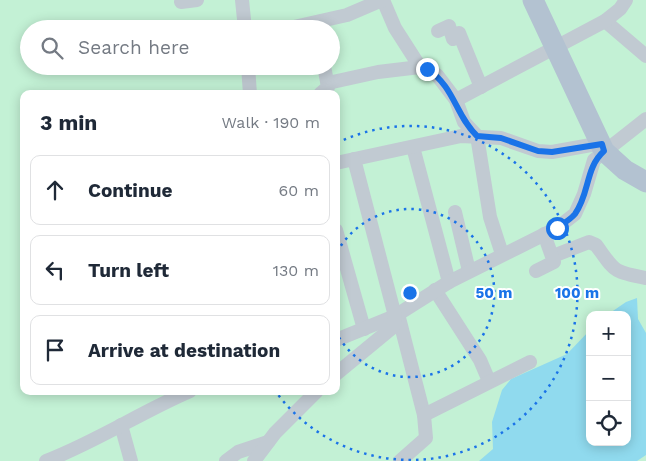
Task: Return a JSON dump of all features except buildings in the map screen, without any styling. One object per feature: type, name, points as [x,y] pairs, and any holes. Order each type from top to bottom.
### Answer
[{"type":"main road","points":[[533,0],[603,147],[625,170],[646,182]]},
{"type":"street","points":[[181,2],[197,0]]},
{"type":"street","points":[[242,0],[244,20]]},
{"type":"street","points":[[332,20],[382,0],[395,28],[420,67]]},
{"type":"street","points":[[456,100],[605,21],[620,9],[626,0]]},
{"type":"street","points":[[605,21],[646,56]]},
{"type":"street","points":[[438,30],[449,26],[454,39],[459,33],[481,87]]},
{"type":"street","points":[[324,75],[324,88],[378,72],[420,67],[437,75],[456,100],[464,122],[477,136],[490,217],[502,254]]},
{"type":"street","points":[[249,75],[250,90]]},
{"type":"street","points":[[340,338],[397,315],[435,290],[469,271],[557,228],[575,214],[584,194],[594,160],[603,147],[646,119]]},
{"type":"street","points":[[340,162],[461,136],[501,138],[545,152],[603,147]]},
{"type":"street","points":[[412,147],[449,282]]},
{"type":"street","points":[[354,159],[424,415],[426,438],[400,461]]},
{"type":"street","points":[[455,212],[469,271]]},
{"type":"street","points":[[536,271],[554,262],[544,234]]},
{"type":"street","points":[[553,256],[588,242],[596,244],[610,268],[626,275],[646,278]]},
{"type":"street","points":[[340,244],[364,329]]},
{"type":"street","points":[[435,290],[480,360],[489,381]]},
{"type":"street","points":[[340,371],[393,327],[397,315]]},
{"type":"street","points":[[424,415],[530,362]]},
{"type":"street","points":[[53,459],[177,395]]},
{"type":"street","points":[[254,461],[268,442],[313,395]]},
{"type":"street","points":[[121,425],[131,461]]},
{"type":"street","points":[[226,461],[238,452],[268,442]]},
{"type":"green space","points":[[0,0],[646,0],[646,461],[0,461]]},
{"type":"water","points":[[637,298],[638,319],[646,333],[646,455],[637,461],[479,461],[493,449],[492,422],[502,390],[511,379],[567,354],[586,334],[586,446],[631,446],[631,311],[613,311],[626,302]]},
{"type":"route","points":[[427,69],[437,75],[448,88],[456,100],[464,122],[477,136],[501,138],[538,151],[552,152],[602,144],[604,151],[594,160],[584,194],[575,214],[557,228]]}]
